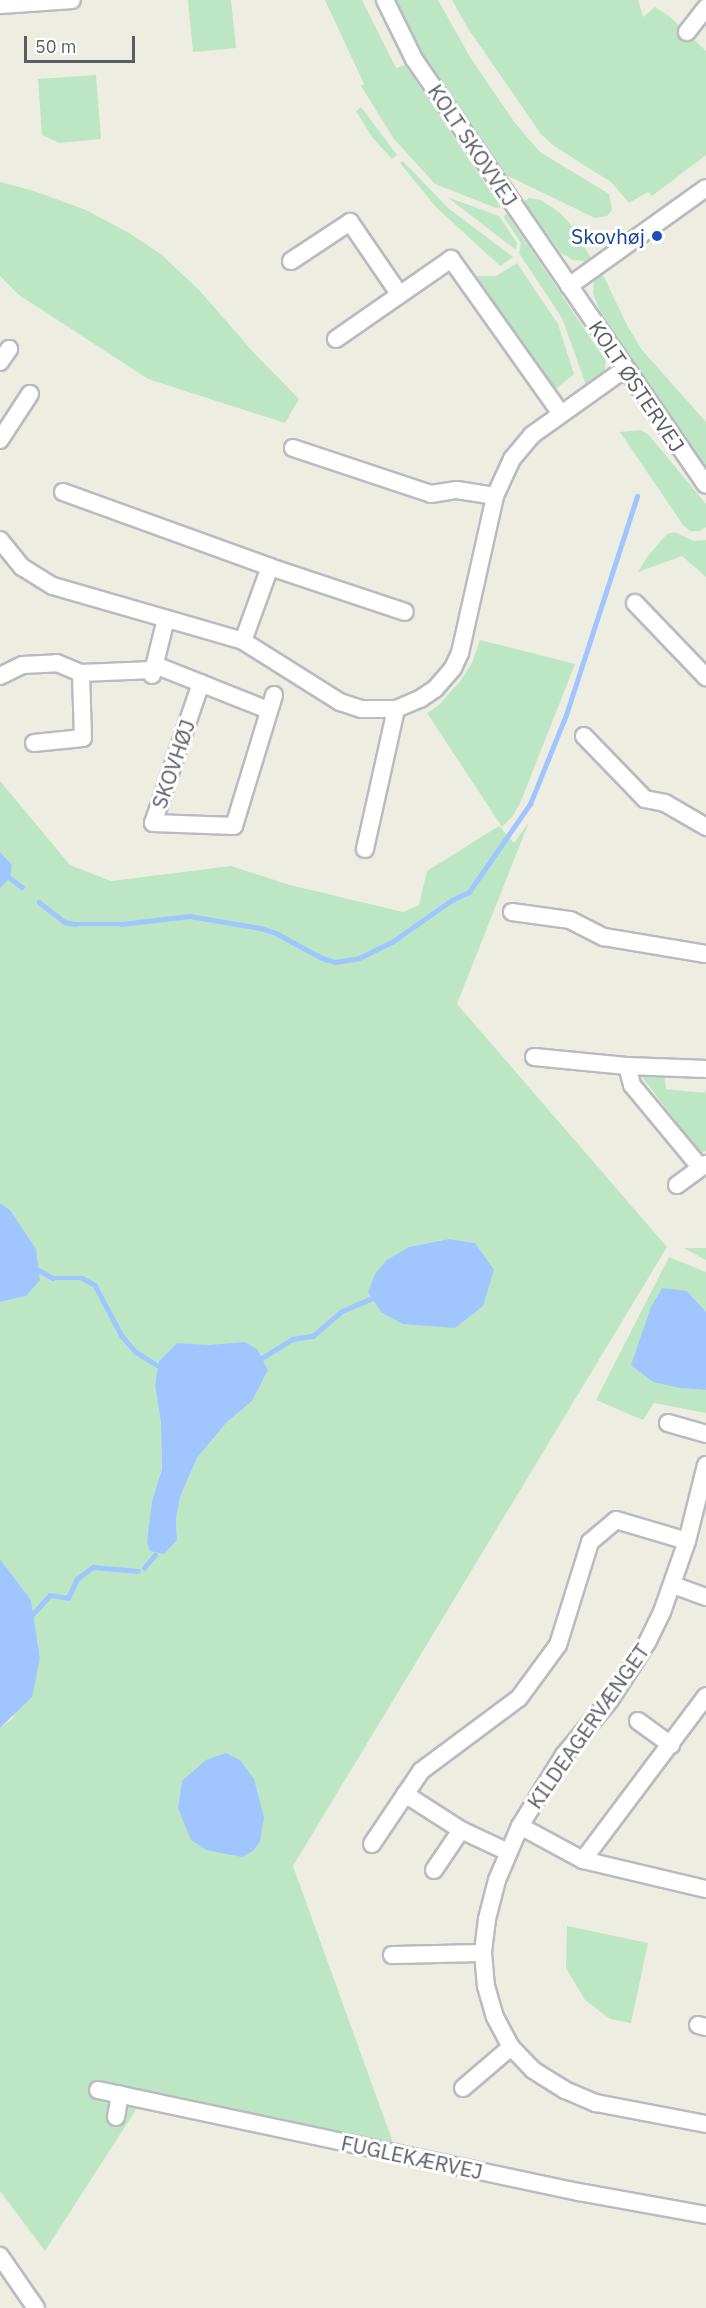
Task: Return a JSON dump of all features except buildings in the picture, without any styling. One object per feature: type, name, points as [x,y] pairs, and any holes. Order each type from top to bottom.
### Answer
[{"type":"street","points":[[0,5],[72,0]]},
{"type":"street","name":"KOLT SKOVVEJ","points":[[385,0],[414,59],[569,286]]},
{"type":"street","points":[[687,32],[706,8]]},
{"type":"street","points":[[569,286],[706,188]]},
{"type":"street","points":[[291,261],[350,222],[400,295]]},
{"type":"street","points":[[336,339],[451,259],[561,414]]},
{"type":"street","name":"KOLT ØSTERVEJ","points":[[569,286],[706,485]]},
{"type":"street","points":[[0,540],[22,567],[52,586],[243,641],[339,702],[361,709],[396,709],[420,699],[435,689],[453,668],[460,653],[495,496],[512,459],[532,435],[625,369]]},
{"type":"street","points":[[0,440],[30,394]]},
{"type":"street","points":[[293,448],[431,494],[457,490],[495,496]]},
{"type":"street","points":[[63,492],[270,567],[405,612]]},
{"type":"street","points":[[243,641],[270,567]]},
{"type":"street","points":[[635,603],[706,676]]},
{"type":"street","points":[[153,672],[166,619]]},
{"type":"street","name":"SKOVHØJ","points":[[0,676],[23,665],[57,663],[81,673],[153,672],[201,683],[271,702],[234,826],[153,823],[201,683]]},
{"type":"street","points":[[34,743],[83,738],[81,673]]},
{"type":"street","points":[[364,849],[396,709]]},
{"type":"street","points":[[584,736],[645,799],[665,803],[706,827]]},
{"type":"street","points":[[512,912],[570,921],[604,937],[706,954]]},
{"type":"street","points":[[534,1057],[627,1066],[706,1069]]},
{"type":"street","points":[[627,1066],[632,1084],[703,1166],[677,1185]]},
{"type":"street","points":[[668,1423],[706,1434]]},
{"type":"street","name":"KILDEAGERVÆNGET","points":[[706,1465],[687,1541],[673,1585],[648,1641],[610,1700],[559,1763],[520,1826],[497,1880],[487,1919],[483,1953],[486,1986],[495,2018],[511,2047],[533,2070],[565,2090],[596,2103],[706,2124]]},
{"type":"street","points":[[372,1844],[421,1771],[519,1698],[558,1644],[590,1542],[616,1520],[687,1541]]},
{"type":"street","points":[[673,1585],[706,1596]]},
{"type":"street","points":[[584,1860],[706,1696]]},
{"type":"street","points":[[638,1721],[671,1744]]},
{"type":"street","points":[[405,1794],[461,1830],[508,1852]]},
{"type":"street","points":[[520,1826],[584,1860],[706,1889]]},
{"type":"street","points":[[434,1870],[461,1830]]},
{"type":"street","points":[[392,1955],[483,1953]]},
{"type":"street","points":[[463,2088],[511,2047]]},
{"type":"street","name":"FUGLEKÆRVEJ","points":[[98,2090],[579,2193],[706,2216]]},
{"type":"street","points":[[116,2117],[120,2094]]},
{"type":"street","points":[[0,2256],[36,2308]]},
{"type":"green space","points":[[188,0],[231,0],[236,48],[193,52]]},
{"type":"green space","points":[[325,0],[362,0],[396,68],[405,65],[501,207],[496,208],[435,184],[394,139],[361,86],[364,84]]},
{"type":"green space","points":[[394,0],[438,0],[470,57],[515,123],[540,152],[609,194],[612,210],[607,216],[595,218],[508,176],[467,127],[426,63]]},
{"type":"green space","points":[[452,0],[638,0],[643,17],[655,7],[669,16],[706,51],[706,155],[652,196],[648,192],[629,203],[611,182],[554,146],[541,134],[467,27]]},
{"type":"green space","points":[[96,75],[101,139],[59,143],[42,135],[38,79]]},
{"type":"green space","points":[[361,107],[397,155],[392,159],[372,137],[356,111]]},
{"type":"green space","points":[[403,161],[448,208],[513,257],[500,266],[436,207],[400,163]]},
{"type":"green space","points":[[0,182],[34,191],[86,210],[129,233],[162,255],[200,291],[255,354],[299,399],[285,423],[148,379],[19,295],[0,276]]},
{"type":"green space","points":[[447,197],[499,216],[517,243],[516,250]]},
{"type":"green space","points":[[529,198],[541,200],[559,212],[573,227],[591,258],[585,261],[573,260],[561,253],[524,202]]},
{"type":"green space","points":[[507,214],[606,361],[604,376],[587,388],[562,318],[519,253],[521,243],[503,216]]},
{"type":"green space","points":[[517,263],[558,324],[574,374],[552,392],[471,276],[496,276]]},
{"type":"green space","points":[[602,273],[628,327],[642,350],[706,422],[706,470],[599,309],[593,293],[594,282]]},
{"type":"green space","points":[[640,430],[648,434],[706,504],[706,527],[700,531],[690,531],[683,525],[620,432]]},
{"type":"green space","points":[[674,532],[694,541],[706,540],[706,577],[682,556],[638,572],[647,557],[667,534]]},
{"type":"green space","points":[[480,640],[575,664],[521,801],[513,816],[502,827],[427,713],[439,705],[461,680],[472,663]]},
{"type":"green space","points":[[0,781],[70,865],[111,881],[231,866],[290,885],[403,912],[419,905],[427,871],[499,826],[514,843],[529,822],[457,1004],[667,1247],[293,1866],[395,2148],[146,2094],[45,2251],[0,2191],[0,1728],[13,1718],[40,1658],[31,1600],[0,1559],[0,1302],[26,1296],[10,1210],[0,1203]],"holes":[[[449,1239],[475,1243],[409,1247]],[[177,1343],[258,1350],[268,1370],[252,1401],[227,1422],[197,1458],[180,1497],[176,1519],[177,1540],[152,1501],[162,1469],[161,1423],[155,1385],[159,1361]]]},
{"type":"green space","points":[[664,1073],[666,1089],[705,1093],[706,1088],[706,1151],[700,1153],[642,1077]]},
{"type":"green space","points":[[684,1248],[706,1248],[706,1260],[700,1257]]},
{"type":"green space","points":[[669,1257],[706,1272],[706,1312],[687,1291],[680,1388],[706,1390],[706,1413],[654,1403],[643,1420],[596,1400]]},
{"type":"green space","points":[[567,1926],[648,1943],[631,2023],[610,2019],[585,2000],[566,1968]]},
{"type":"water","points":[[0,852],[12,865],[10,878],[0,888]]},
{"type":"water","points":[[0,1203],[10,1210],[36,1249],[40,1280],[26,1296],[0,1302]]},
{"type":"water","points":[[449,1239],[475,1243],[494,1270],[483,1306],[455,1328],[403,1324],[381,1312],[368,1292],[375,1274],[387,1260],[409,1247]]},
{"type":"water","points":[[662,1288],[687,1291],[706,1312],[706,1390],[680,1388],[653,1382],[631,1365],[651,1307]]},
{"type":"water","points":[[245,1342],[258,1350],[268,1370],[252,1401],[227,1422],[197,1458],[180,1497],[176,1519],[177,1540],[164,1554],[150,1551],[147,1543],[152,1501],[162,1469],[161,1423],[155,1385],[159,1361],[177,1343],[209,1345]]},
{"type":"water","points":[[0,1559],[31,1600],[40,1658],[32,1697],[0,1728]]},
{"type":"water","points":[[226,1753],[240,1760],[254,1779],[264,1818],[260,1841],[253,1851],[242,1857],[206,1850],[191,1840],[178,1808],[182,1781],[206,1760]]},
{"type":"waterway","points":[[39,902],[65,922],[75,924],[121,924],[190,916],[260,928],[276,933],[322,958],[335,962],[359,958],[392,942],[452,900],[469,892],[530,804],[566,715],[637,496]]},
{"type":"waterway","points":[[10,878],[22,887]]},
{"type":"waterway","points":[[39,1270],[53,1278],[82,1278],[95,1285],[122,1336],[136,1352],[158,1366]]},
{"type":"waterway","points":[[262,1358],[293,1339],[313,1336],[342,1311],[372,1298]]},
{"type":"waterway","points":[[144,1568],[155,1555]]},
{"type":"waterway","points":[[33,1614],[50,1595],[68,1598],[77,1579],[93,1567],[138,1571]]},
{"type":"place","name":"Skovhøj","points":[[657,236]]}]
